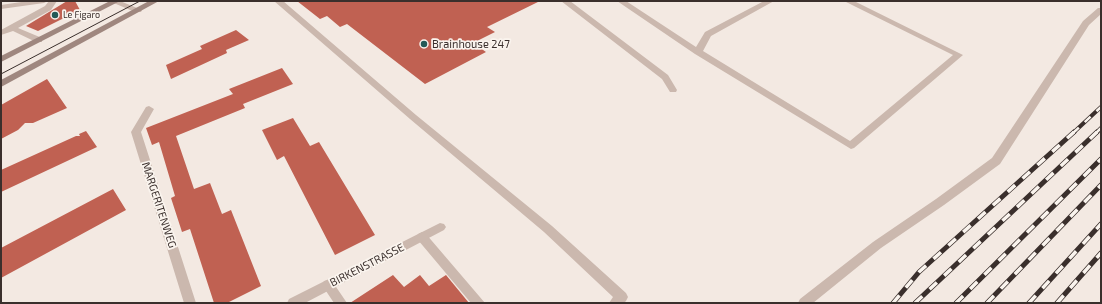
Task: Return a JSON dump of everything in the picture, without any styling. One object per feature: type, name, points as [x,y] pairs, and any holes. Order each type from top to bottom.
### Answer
[{"type":"main road","points":[[1,59],[115,1]]},
{"type":"main road","points":[[1,84],[155,1]]},
{"type":"street","points":[[1,7],[44,1]]},
{"type":"street","points":[[1,33],[13,28],[19,23],[48,8],[53,1]]},
{"type":"street","points":[[115,1],[138,10]]},
{"type":"street","points":[[278,1],[413,117],[548,229],[622,297],[615,303]]},
{"type":"street","points":[[565,1],[665,77],[672,90]]},
{"type":"street","points":[[621,1],[698,52],[851,146],[959,55],[848,1]]},
{"type":"street","points":[[698,52],[708,34],[770,1]]},
{"type":"street","points":[[804,303],[877,245],[940,202],[996,161],[1086,23],[1101,10]]},
{"type":"street","points":[[13,28],[39,40]]},
{"type":"street","name":"MARGERITENWEG","points":[[149,109],[136,132],[190,303]]},
{"type":"street","name":"BIRKENSTRASSE","points":[[293,303],[440,227]]},
{"type":"street","points":[[422,237],[479,303]]},
{"type":"street","points":[[328,285],[341,303]]},
{"type":"building","points":[[67,1],[75,1],[80,10],[38,31],[26,26]]},
{"type":"building","name":"Brainhouse 247","points":[[297,1],[540,1],[487,27],[495,32],[473,43],[486,52],[425,84],[347,24],[340,27],[327,16],[320,19]]},
{"type":"building","points":[[236,30],[249,40],[226,50],[227,53],[171,79],[166,65],[202,49],[200,46]]},
{"type":"building","points":[[282,68],[293,84],[243,104],[245,108],[176,136],[194,189],[210,183],[222,214],[231,210],[261,286],[227,303],[214,303],[190,229],[182,232],[171,198],[175,196],[159,142],[152,145],[146,128],[233,94],[229,89]]},
{"type":"building","points":[[47,79],[67,108],[33,123],[25,123],[18,130],[1,139],[1,105]]},
{"type":"building","points":[[293,118],[310,146],[319,142],[375,235],[335,255],[284,156],[277,160],[262,130]]},
{"type":"building","points":[[86,131],[97,147],[1,192],[1,170],[76,136],[80,136],[79,134]]},
{"type":"building","points":[[113,189],[126,210],[1,278],[1,248]]},
{"type":"building","points":[[393,275],[404,287],[420,275],[429,286],[446,275],[469,303],[350,303]]},
{"type":"tram line","points":[[1,74],[140,1]]},
{"type":"railway","points":[[1073,133],[1101,107]]},
{"type":"railway","points":[[1097,132],[1101,128]]},
{"type":"railway","points":[[893,303],[919,272],[1074,132]]},
{"type":"railway","points":[[915,303],[1097,132]]},
{"type":"railway","points":[[956,303],[1101,159]]},
{"type":"railway","points":[[987,303],[1101,185]]},
{"type":"railway","points":[[1029,303],[1101,224]]},
{"type":"railway","points":[[1057,303],[1101,253]]},
{"type":"place","name":"Le Figaro","points":[[55,15]]},
{"type":"place","name":"Brainhouse 247","points":[[424,44]]}]
